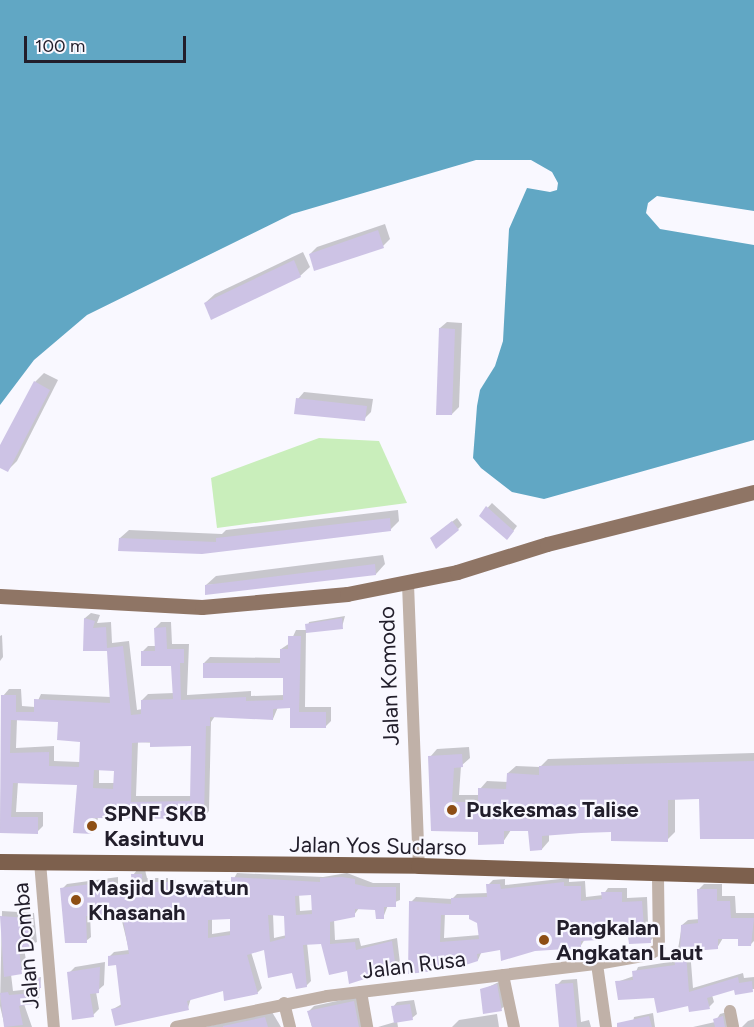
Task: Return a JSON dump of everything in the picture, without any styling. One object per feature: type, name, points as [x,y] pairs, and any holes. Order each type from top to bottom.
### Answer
[{"type":"highway","name":"Jalan Yos Sudarso","points":[[0,862],[419,866],[658,875],[754,876]]},
{"type":"main road","points":[[408,584],[754,492]]},
{"type":"main road","name":"Jalan Komodo","points":[[0,596],[167,606],[232,606],[408,584]]},
{"type":"street","name":"Jalan Komodo","points":[[408,584],[419,866]]},
{"type":"street","name":"Jalan Domba","points":[[40,862],[54,1027]]},
{"type":"street","name":"Jalan Rusa","points":[[176,1027],[284,1003],[648,956],[659,949],[658,875]]},
{"type":"street","points":[[597,964],[606,1027]]},
{"type":"street","points":[[503,975],[514,1027]]},
{"type":"street","points":[[361,992],[367,1027]]},
{"type":"street","points":[[284,1003],[290,1027]]},
{"type":"street","points":[[730,1011],[733,1027]]},
{"type":"green space","points":[[319,438],[379,441],[407,503],[217,528],[211,478]]},
{"type":"water","points":[[0,0],[754,0],[754,211],[657,196],[648,203],[646,213],[660,229],[754,245],[754,440],[544,499],[512,492],[481,468],[473,458],[480,390],[495,366],[503,341],[509,229],[527,188],[550,192],[557,190],[558,183],[552,172],[531,160],[476,160],[292,214],[87,315],[34,360],[0,405]]},
{"type":"building","points":[[378,230],[384,248],[314,271],[309,254]]},
{"type":"building","points":[[294,260],[301,277],[211,320],[204,303]]},
{"type":"building","points":[[439,328],[455,329],[452,415],[436,415]]},
{"type":"building","points":[[34,381],[50,390],[8,472],[0,468],[0,445]]},
{"type":"building","points":[[296,398],[367,406],[365,421],[294,414]]},
{"type":"building","points":[[486,506],[514,531],[507,540],[479,516]]},
{"type":"building","points":[[390,518],[391,531],[202,554],[118,551],[119,538],[216,542],[216,538]]},
{"type":"building","points":[[452,521],[459,530],[436,549],[430,538]]},
{"type":"building","points":[[375,564],[376,575],[205,595],[205,585]]},
{"type":"building","points":[[84,618],[95,621],[93,628],[106,627],[107,648],[123,646],[131,715],[141,714],[141,700],[173,699],[171,666],[141,666],[141,651],[155,651],[154,628],[166,627],[167,649],[184,649],[184,663],[180,663],[181,700],[246,697],[246,701],[283,700],[283,678],[203,678],[203,663],[280,663],[280,649],[288,649],[288,636],[301,636],[299,712],[326,712],[326,728],[290,728],[290,708],[273,709],[273,720],[210,717],[210,726],[206,726],[204,819],[93,818],[92,834],[73,833],[77,785],[13,783],[11,817],[38,817],[38,834],[0,833],[1,695],[16,695],[16,712],[34,712],[34,699],[110,703],[107,651],[83,651]],"holes":[[[11,720],[58,722],[57,740],[80,742],[79,767],[49,766],[49,752],[10,753]],[[150,742],[150,747],[191,746],[190,801],[131,802],[132,743]],[[94,770],[114,771],[113,789],[93,788]]]},
{"type":"building","points":[[342,618],[343,629],[306,633],[305,624]]},
{"type":"building","points":[[462,754],[463,767],[454,768],[452,802],[478,802],[478,788],[506,789],[507,773],[539,775],[539,766],[754,761],[754,839],[700,839],[699,799],[668,800],[668,842],[611,841],[611,832],[581,833],[542,836],[542,850],[530,851],[528,831],[504,831],[504,844],[478,845],[478,832],[431,831],[428,756]]},
{"type":"building","points":[[131,874],[142,874],[142,882],[171,882],[172,892],[199,893],[198,884],[231,886],[231,877],[320,882],[320,878],[342,877],[355,879],[355,884],[368,887],[396,887],[396,907],[384,907],[384,919],[376,919],[375,910],[355,909],[355,917],[330,922],[330,944],[355,942],[356,950],[392,941],[396,969],[349,984],[347,971],[329,975],[321,944],[303,945],[307,987],[296,989],[292,973],[268,978],[264,950],[247,955],[258,994],[224,1001],[223,991],[187,1001],[189,1010],[115,1026],[111,1009],[121,1007],[116,965],[108,966],[108,956],[129,954],[123,919],[119,920],[119,915],[86,916],[87,943],[65,943],[60,888],[114,881],[114,894],[132,891]],"holes":[[[311,895],[312,914],[296,915],[295,896]],[[268,915],[284,916],[285,938],[270,942]],[[230,919],[230,935],[208,938],[208,920]]]},
{"type":"building","points":[[564,882],[564,886],[581,886],[581,901],[602,899],[601,892],[622,892],[622,902],[642,901],[644,927],[650,926],[651,943],[629,944],[627,929],[598,929],[599,940],[581,941],[581,948],[535,951],[501,961],[500,950],[477,954],[478,961],[453,969],[408,974],[409,901],[451,904],[451,898],[487,897],[486,884],[500,884],[501,889]],"holes":[[[441,915],[469,915],[469,919],[477,923],[479,939],[440,942]]]},
{"type":"building","points":[[697,889],[717,889],[717,901],[730,901],[731,918],[754,918],[751,946],[738,946],[738,939],[718,939],[718,949],[680,952],[681,925],[698,923]]},
{"type":"building","points":[[0,916],[29,918],[32,948],[19,949],[22,974],[4,977]]},
{"type":"building","points":[[686,954],[689,992],[738,977],[739,983],[752,981],[753,992],[735,995],[734,990],[707,998],[710,1009],[689,1012],[688,1006],[657,1013],[654,998],[618,1000],[615,981],[633,980],[632,971],[675,965],[674,955]]},
{"type":"building","points":[[100,967],[99,993],[90,994],[94,1017],[72,1020],[67,972]]},
{"type":"building","points":[[40,978],[41,988],[30,989],[29,979]]},
{"type":"building","points":[[573,983],[577,1027],[559,1027],[555,984]]},
{"type":"building","points":[[497,984],[502,1011],[483,1014],[480,989]]},
{"type":"building","points":[[8,992],[9,995],[33,993],[34,1004],[19,1006],[23,1025],[4,1027],[0,993]]},
{"type":"building","points":[[354,1001],[359,1027],[312,1027],[307,1011]]},
{"type":"building","points":[[410,1004],[413,1020],[394,1023],[391,1006]]},
{"type":"building","points":[[649,1016],[652,1027],[617,1027],[617,1023]]},
{"type":"building","points":[[723,1016],[725,1027],[715,1027],[713,1019]]},
{"type":"building","points":[[265,1017],[268,1027],[223,1027],[223,1026]]},
{"type":"place","name":"Puskesmas Talise","points":[[452,810]]},
{"type":"place","name":"SPNF SKB Kasintuvu","points":[[92,826]]},
{"type":"place","name":"Masjid Uswatun Khasanah","points":[[76,900]]},
{"type":"place","name":"Pangkalan Angkatan Laut","points":[[544,940]]}]
